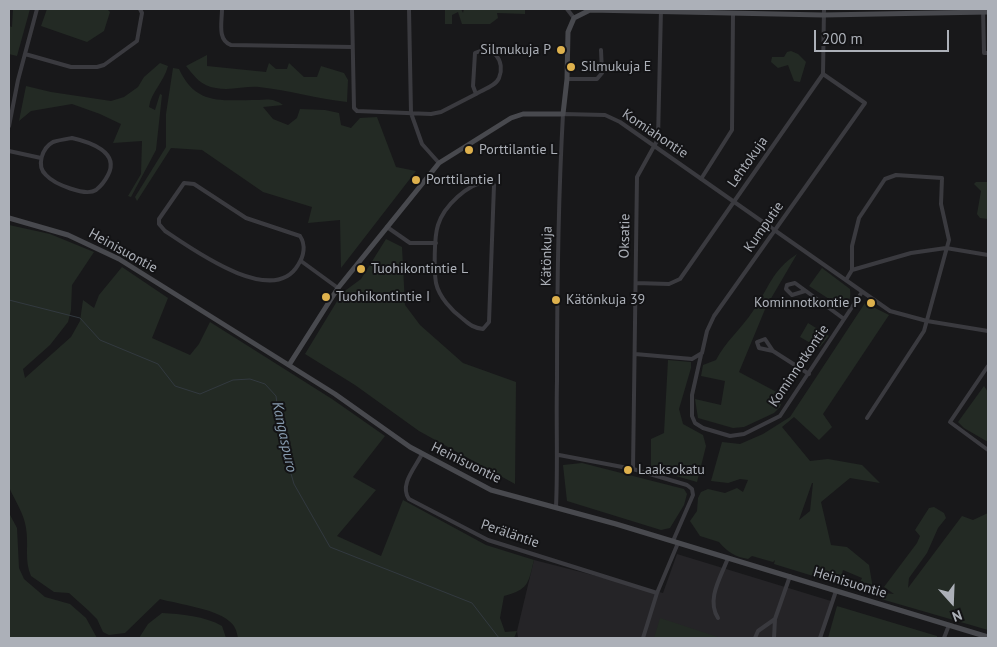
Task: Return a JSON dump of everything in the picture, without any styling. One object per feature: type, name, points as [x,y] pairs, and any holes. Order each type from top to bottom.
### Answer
[{"type":"street","points":[[9,126],[37,9]]},
{"type":"street","points":[[25,54],[71,67],[97,67],[104,65],[137,41],[142,13],[140,9]]},
{"type":"street","points":[[222,9],[222,38],[224,43],[231,45],[352,47]]},
{"type":"street","points":[[352,9],[354,108],[361,112],[441,112],[476,94],[500,78],[500,60],[497,54],[492,51],[481,51],[475,55],[473,86],[476,94]]},
{"type":"street","points":[[409,9],[411,113],[422,144],[439,163]]},
{"type":"street","points":[[567,9],[574,18],[590,10],[662,10],[733,14],[984,11],[984,53],[988,53]]},
{"type":"street","name":"Oksatie","points":[[633,469],[637,177],[658,139],[662,10]]},
{"type":"street","points":[[823,74],[824,12]]},
{"type":"street","points":[[701,179],[732,130],[733,14]]},
{"type":"street","name":"Kätönkuja","points":[[556,507],[559,455],[557,382],[563,114],[567,79],[568,32],[574,18]]},
{"type":"street","points":[[567,79],[597,79],[602,73],[601,50]]},
{"type":"street","name":"Lehtokuja","points":[[636,283],[677,282],[823,74]]},
{"type":"street","name":"Kumputie","points":[[702,353],[707,332],[714,316],[865,103],[823,74]]},
{"type":"street","name":"Komiahontie","points":[[289,365],[338,288],[439,163],[510,118],[523,114],[606,115],[620,122],[890,311],[927,321],[988,331]]},
{"type":"street","points":[[72,138],[104,150],[110,158],[111,168],[97,189],[90,193],[83,193],[46,176],[41,165],[41,158],[51,144],[72,138]]},
{"type":"street","points":[[9,151],[41,158]]},
{"type":"street","points":[[846,280],[852,270],[852,246],[859,218],[885,180],[896,175],[942,178],[941,204],[949,240],[924,331],[867,418]]},
{"type":"street","points":[[488,181],[494,185],[489,322],[482,329],[474,328],[455,314],[442,296],[436,283],[436,243],[439,223],[459,196],[481,182],[488,181]]},
{"type":"street","points":[[191,183],[246,218],[300,236],[304,248],[301,261],[294,273],[274,281],[225,268],[165,231],[159,224],[159,219],[181,185],[191,183]]},
{"type":"street","name":"Heinisuontie","points":[[9,218],[68,235],[110,254],[289,365],[422,454],[491,490],[556,507],[790,576],[988,637]]},
{"type":"street","points":[[387,228],[410,243],[436,243]]},
{"type":"street","points":[[852,270],[911,253],[946,248],[988,255]]},
{"type":"street","points":[[301,261],[338,288]]},
{"type":"street","points":[[805,291],[792,295],[786,289],[787,285],[795,283],[844,319]]},
{"type":"street","name":"Kominnotkontie","points":[[702,353],[694,379],[692,416],[695,423],[703,428],[730,436],[744,434],[780,416],[862,292]]},
{"type":"street","points":[[773,351],[809,374]]},
{"type":"street","points":[[635,354],[692,358],[702,353]]},
{"type":"street","points":[[988,366],[950,422],[988,450]]},
{"type":"street","name":"Peräläntie","points":[[422,454],[404,486],[404,493],[409,500],[488,540],[657,593]]},
{"type":"street","points":[[559,455],[633,469],[686,485],[692,489],[691,504],[675,542],[643,638]]},
{"type":"street","points":[[718,618],[712,606],[713,597],[728,558]]},
{"type":"street","points":[[774,638],[775,619],[790,576]]},
{"type":"street","points":[[820,638],[836,591]]},
{"type":"street","points":[[755,638],[758,631],[775,619]]},
{"type":"street","points":[[944,638],[949,624]]},
{"type":"shaded area","points":[[13,9],[30,9],[17,56],[9,54],[9,26],[12,27]]},
{"type":"shaded area","points":[[47,9],[107,9],[110,12],[104,31],[87,42],[41,26]]},
{"type":"shaded area","points":[[445,9],[461,9],[463,13],[464,9],[525,9],[525,14],[497,13],[498,18],[490,24],[462,24],[458,12],[452,15],[452,24],[445,24]]},
{"type":"shaded area","points":[[791,51],[798,54],[806,62],[800,82],[794,81],[788,65],[778,68],[771,62],[772,57],[784,57],[787,52]]},
{"type":"shaded area","points":[[207,55],[207,66],[266,72],[269,63],[276,69],[287,69],[289,63],[304,77],[317,77],[321,66],[344,73],[348,80],[347,102],[259,87],[221,89],[211,87],[199,80],[186,66]]},
{"type":"shaded area","points":[[160,63],[168,66],[149,107],[155,110],[160,94],[162,95],[156,150],[131,197],[128,196],[141,174],[142,141],[113,143],[121,124],[72,104],[31,111],[19,121],[26,86],[51,92],[111,101],[124,97],[138,87],[144,77]]},
{"type":"shaded area","points":[[173,68],[179,69],[193,89],[211,98],[222,100],[269,100],[277,102],[283,105],[263,107],[273,119],[288,125],[297,118],[300,109],[325,110],[339,113],[341,125],[351,128],[360,118],[377,117],[396,167],[416,171],[341,268],[340,220],[308,223],[312,207],[263,192],[202,150],[171,148],[137,201],[135,197],[166,147],[166,114]]},
{"type":"shaded area","points":[[976,182],[988,182],[988,219],[980,218],[977,214],[981,191],[974,184]]},
{"type":"shaded area","points":[[9,225],[50,234],[94,252],[72,285],[71,310],[68,322],[50,345],[23,369],[25,378],[71,337],[80,321],[83,300],[94,308],[99,295],[122,267],[168,298],[152,338],[190,355],[199,344],[210,322],[332,399],[385,436],[353,477],[376,490],[337,536],[381,556],[403,500],[486,545],[534,560],[530,575],[523,588],[504,596],[500,618],[505,632],[517,631],[514,638],[238,638],[233,624],[215,613],[160,599],[125,633],[109,635],[103,632],[97,619],[69,593],[54,592],[31,576],[27,558],[25,523],[9,487]]},
{"type":"shaded area","points":[[386,239],[402,247],[405,305],[420,325],[463,363],[516,382],[515,484],[419,431],[355,385],[305,354],[342,293],[361,279]]},
{"type":"shaded area","points":[[797,254],[766,307],[739,372],[784,396],[780,407],[774,413],[744,427],[733,428],[698,418],[695,399],[721,405],[725,381],[701,376],[703,365],[716,360],[753,311],[776,273],[788,260]]},
{"type":"shaded area","points":[[822,268],[850,289],[849,300],[843,308],[809,286]]},
{"type":"shaded area","points":[[865,303],[889,315],[823,414],[832,427],[819,440],[794,417],[782,427],[810,461],[828,459],[862,465],[880,483],[850,478],[821,502],[831,545],[847,547],[869,565],[873,589],[870,594],[857,589],[862,578],[843,570],[839,584],[774,564],[775,560],[773,562],[752,556],[748,559],[740,557],[725,549],[719,542],[700,536],[690,521],[697,511],[698,498],[701,492],[708,489],[725,493],[737,488],[743,492],[748,480],[740,479],[728,483],[711,481],[722,442],[740,444],[763,434],[790,417]],"holes":[[[813,483],[810,511],[799,520]]]},
{"type":"shaded area","points":[[808,323],[829,336],[819,348],[800,337]]},
{"type":"shaded area","points":[[668,360],[691,362],[679,409],[683,424],[703,435],[706,446],[697,482],[651,469],[651,439],[664,433]]},
{"type":"shaded area","points":[[984,386],[988,392],[988,442],[964,428],[958,422]]},
{"type":"shaded area","points":[[582,463],[684,489],[687,494],[684,505],[670,528],[661,530],[567,501],[563,465]]},
{"type":"shaded area","points":[[934,507],[944,513],[946,518],[938,528],[927,553],[909,578],[908,588],[962,516],[973,520],[988,513],[988,630],[881,599],[884,593],[894,594],[884,587],[917,543],[920,536],[915,530],[929,508]]},
{"type":"shaded area","points":[[9,513],[17,528],[19,568],[24,579],[45,597],[70,604],[86,618],[97,638],[9,638]]},
{"type":"shaded area","points":[[677,554],[831,601],[822,638],[518,638],[517,631],[534,560],[663,593]]},
{"type":"shaded area","points":[[837,606],[937,636],[937,638],[828,638]]},
{"type":"shaded area","points":[[162,613],[193,616],[208,620],[222,626],[226,638],[139,638],[148,624]]},
{"type":"shaded area","points":[[660,618],[721,638],[654,638]]},
{"type":"waterway","name":"Kangaspuro","points":[[9,300],[80,318],[100,340],[158,364],[175,386],[200,394],[233,380],[250,379],[265,384],[276,396],[282,443],[294,484],[330,547],[472,603],[499,638]]},
{"type":"place","name":"Silmukuja P","points":[[561,50]]},
{"type":"place","name":"Silmukuja E","points":[[571,67]]},
{"type":"place","name":"Porttilantie L","points":[[469,150]]},
{"type":"place","name":"Porttilantie I","points":[[416,180]]},
{"type":"place","name":"Tuohikontintie L","points":[[361,269]]},
{"type":"place","name":"Tuohikontintie I","points":[[326,297]]},
{"type":"place","name":"Kätönkuja 39","points":[[556,300]]},
{"type":"place","name":"Kominnotkontie P","points":[[871,303]]},
{"type":"place","name":"Laaksokatu","points":[[628,470]]}]
